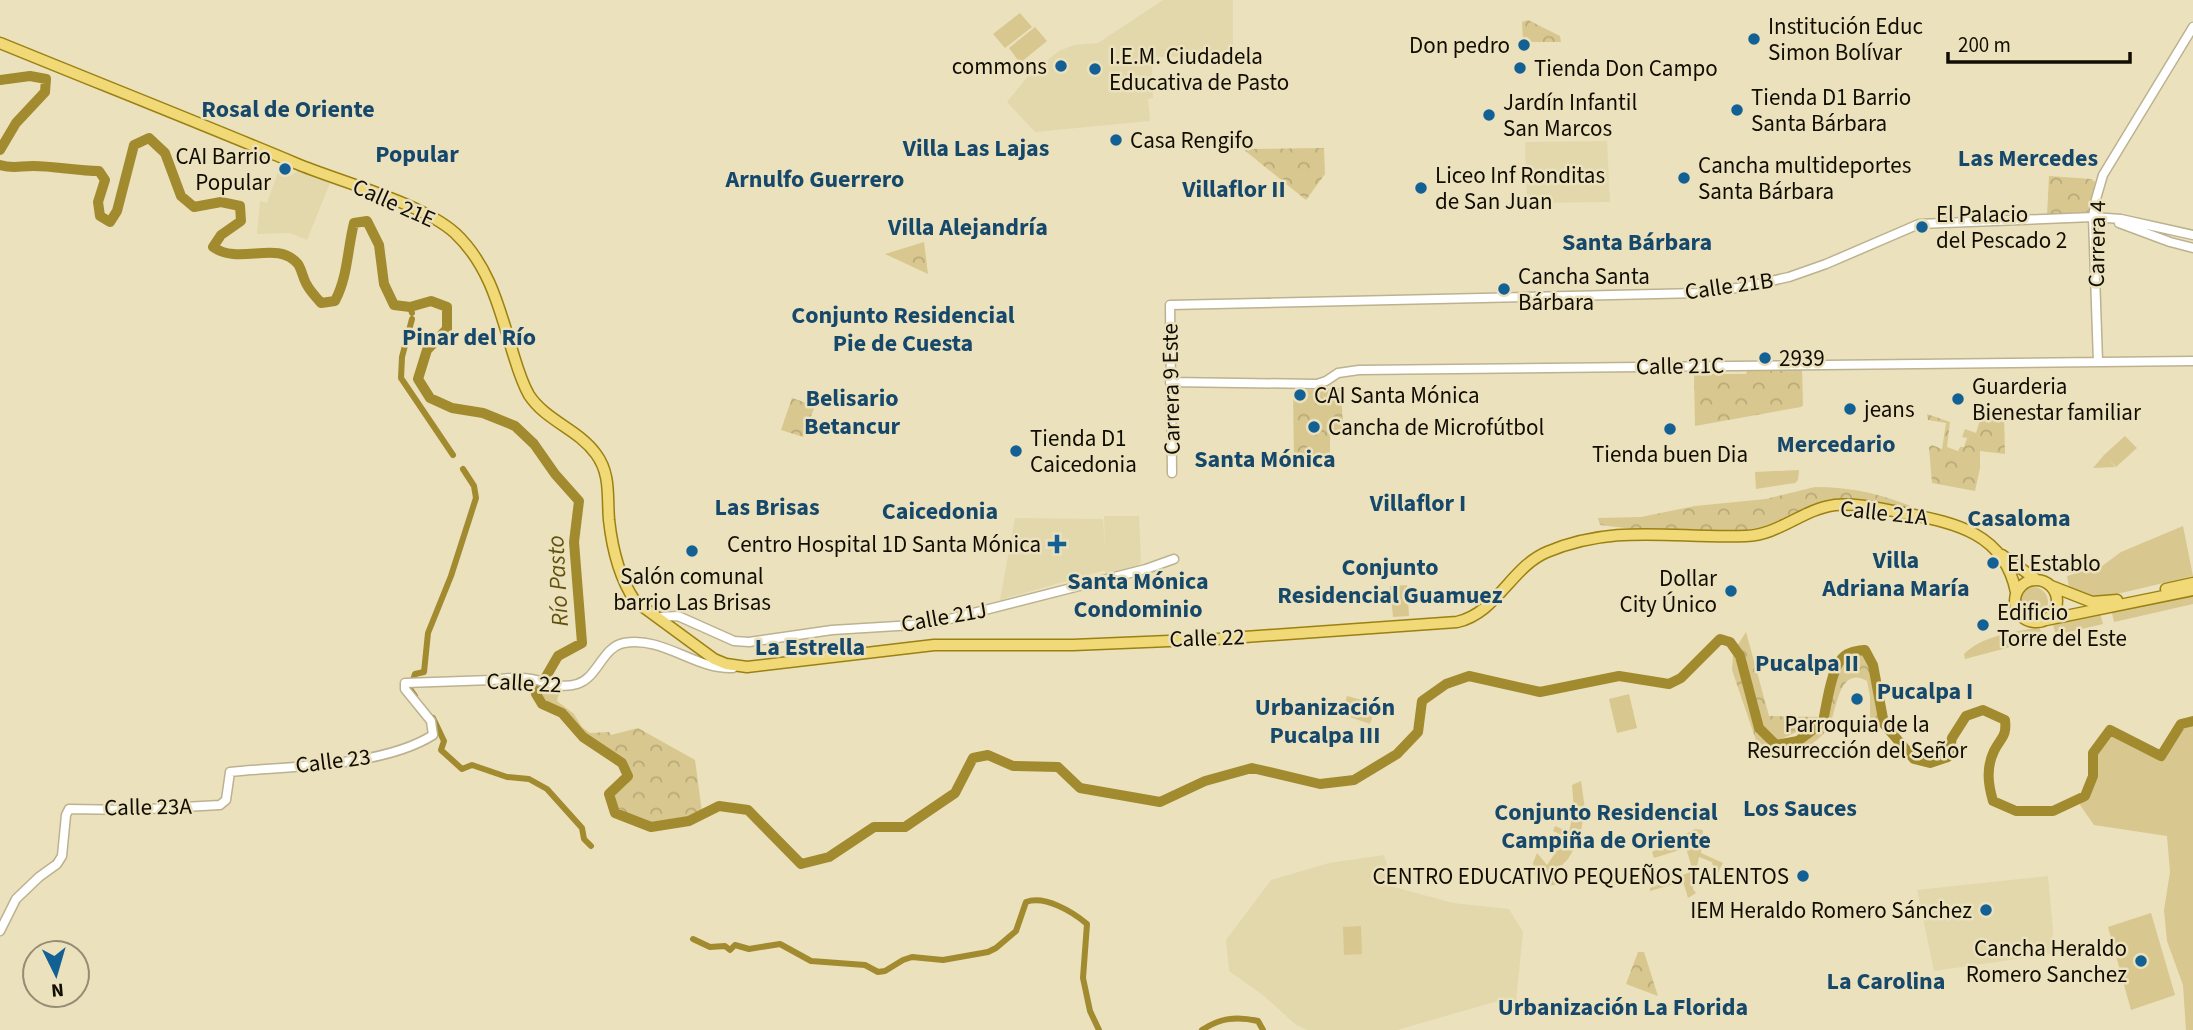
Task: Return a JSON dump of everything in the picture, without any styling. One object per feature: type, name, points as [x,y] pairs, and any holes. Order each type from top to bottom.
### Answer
[{"type":"main road","name":"Calle 21E","points":[[0,43],[439,221],[453,232],[482,264],[498,302],[522,381],[530,396],[541,411],[576,434],[597,455],[608,481],[609,497]]},
{"type":"main road","name":"Calle 22","points":[[609,497],[612,537],[628,590],[635,601],[714,659],[747,667],[934,645],[1073,645],[1217,639],[1457,622],[1473,617],[1487,607],[1528,565],[1548,551],[1606,536],[1639,533]]},
{"type":"main road","name":"Calle 21A","points":[[1639,533],[1748,536],[1779,528],[1814,510],[1835,505],[1854,505],[1952,523],[1977,536],[2037,580]]},
{"type":"main road","name":"Calle 21A","points":[[1998,553],[2009,569],[2016,592]]},
{"type":"main road","points":[[2193,583],[2100,602],[2081,600],[2037,580],[2021,585],[2016,592],[2014,606],[2020,617],[2032,622],[2193,590]]},
{"type":"main road","points":[[2046,620],[2056,608],[2056,593],[2052,586]]},
{"type":"street","name":"Carrera 4","points":[[2098,362],[2093,217],[2096,199],[2103,176],[2193,27]]},
{"type":"street","name":"Calle 21B","points":[[1170,305],[1700,293],[1789,277],[1826,264],[1919,223],[2093,217],[2193,235]]},
{"type":"street","name":"Calle 21B","points":[[2110,218],[2170,242],[2193,247]]},
{"type":"street","name":"Carrera 9 Este","points":[[1170,305],[1172,473]]},
{"type":"street","name":"Calle 21C","points":[[1170,383],[1317,384],[1338,373],[1359,370],[2193,360]]},
{"type":"street","name":"Calle 21J","points":[[659,617],[678,617],[734,641],[749,642],[832,630],[930,624],[1146,569],[1174,559]]},
{"type":"street","name":"Calle 22","points":[[433,735],[430,721],[409,694],[411,683],[532,679],[562,687],[578,684],[587,679],[610,651],[622,643],[639,643],[676,650],[704,665],[722,668],[747,667]]},
{"type":"street","name":"Calle 23","points":[[226,800],[230,772],[374,757],[419,744],[433,735]]},
{"type":"street","name":"Calle 23A","points":[[0,931],[16,899],[38,877],[57,864],[62,856],[66,814],[69,809],[130,810],[220,805],[226,800]]},
{"type":"shaded area","name":"I.E.M. Ciudadela Educativa de Pasto","points":[[1163,0],[1233,0],[1233,55],[1156,57],[1152,63],[1153,98],[1148,99],[1150,121],[1035,132],[1007,102],[1029,75],[1059,51],[1074,45],[1098,43]]},
{"type":"shaded area","points":[[1607,141],[1610,202],[1527,203],[1525,142]]},
{"type":"shaded area","points":[[299,170],[330,183],[307,240],[290,233],[257,234],[260,201],[267,203],[278,172],[290,176]]},
{"type":"shaded area","name":"Centro Hospital 1D Santa Mónica","points":[[1104,516],[1139,516],[1141,562],[1134,570],[1106,576],[1105,570],[1000,600],[1015,518],[1103,519],[1105,550]]},
{"type":"shaded area","points":[[1384,855],[1394,887],[1453,903],[1509,909],[1523,932],[1516,1002],[1498,1001],[1397,1030],[1308,1030],[1296,1025],[1263,995],[1229,971],[1226,940],[1271,880],[1329,863]]},
{"type":"shaded area","name":"IEM Heraldo Romero Sánchez","points":[[2048,876],[2053,930],[2051,954],[1934,971],[1917,890]]},
{"type":"green space","points":[[1020,13],[1032,27],[1005,48],[993,34]]},
{"type":"green space","points":[[1528,20],[1560,36],[1561,42],[1523,42],[1522,22]]},
{"type":"green space","points":[[1035,27],[1047,41],[1020,63],[1009,48]]},
{"type":"green space","points":[[1324,148],[1325,174],[1306,200],[1243,149]]},
{"type":"green space","points":[[2049,176],[2091,179],[2095,182],[2090,215],[2047,216]]},
{"type":"green space","points":[[924,242],[928,274],[885,254]]},
{"type":"green space","points":[[1802,367],[1801,407],[1695,426],[1694,374],[1746,374],[1749,368]]},
{"type":"green space","points":[[1341,388],[1343,429],[1330,431],[1330,459],[1294,460],[1293,392],[1294,398],[1301,404],[1306,397],[1306,390]]},
{"type":"green space","points":[[792,398],[815,406],[803,437],[781,430]]},
{"type":"green space","points":[[1981,407],[2004,412],[2005,454],[1980,451],[1980,468],[1975,491],[1932,483],[1929,447],[1932,445],[1942,449],[1946,423],[1928,420],[1927,414],[1950,422],[1947,447],[1958,451],[1960,447],[1964,447],[1967,438],[1962,437],[1965,429],[1976,433],[1980,420],[1976,419],[1983,411]]},
{"type":"green space","points":[[2125,436],[2137,448],[2116,467],[2108,459],[2115,467],[2093,468],[2104,455]]},
{"type":"green space","points":[[1799,470],[1795,483],[1756,489],[1755,472]]},
{"type":"green space","points":[[1815,487],[1873,494],[1928,514],[1899,507],[1830,499],[1770,529],[1749,534],[1659,532],[1600,525],[1598,518],[1641,517],[1695,506],[1766,499]]},
{"type":"green space","points":[[2183,526],[2193,576],[2100,598],[2081,594],[2069,587],[2067,576],[2102,566],[2121,552]]},
{"type":"green space","points":[[1407,585],[1409,616],[1393,617],[1390,586]]},
{"type":"green space","points":[[2033,587],[2044,591],[2048,602],[2044,613],[2033,617],[2022,613],[2018,602],[2022,591]]},
{"type":"green space","points":[[2193,593],[2193,604],[2114,622],[2112,613],[2116,610]]},
{"type":"green space","points":[[2100,613],[2103,624],[2056,635],[2053,625]]},
{"type":"green space","points":[[2039,627],[2044,638],[1965,659],[1964,654],[1989,639]]},
{"type":"green space","points":[[1746,632],[1769,716],[1818,717],[1818,722],[1775,742],[1759,725],[1737,646]]},
{"type":"green space","points":[[1857,654],[1864,655],[1872,665],[1879,722],[1870,718],[1867,681],[1850,679],[1840,693],[1828,728],[1814,743],[1788,752],[1759,749],[1732,670],[1733,655],[1737,656],[1756,728],[1774,748],[1799,743],[1824,723],[1841,662]]},
{"type":"green space","points":[[542,689],[563,692],[557,701],[574,714],[582,727],[590,733],[609,732],[611,735],[638,728],[695,760],[702,812],[689,818],[652,824],[617,811],[612,795],[630,776],[625,762],[585,737],[565,712],[544,703],[539,695]]},
{"type":"green space","points":[[1629,694],[1637,728],[1617,733],[1609,699]]},
{"type":"green space","points":[[1347,696],[1377,704],[1370,724],[1341,714]]},
{"type":"green space","points":[[2193,721],[2193,1030],[2186,1030],[2183,985],[2167,941],[2164,910],[2170,872],[2167,836],[2094,825],[2080,805],[2093,776],[2093,753],[2110,730],[2161,755],[2181,724]]},
{"type":"green space","points":[[1581,781],[1585,809],[1580,836],[1594,841],[1592,849],[1578,842],[1568,859],[1554,873],[1563,884],[1547,886],[1535,876],[1533,863],[1537,853],[1547,865],[1566,837],[1553,831],[1555,826],[1569,832],[1574,809],[1572,785]]},
{"type":"green space","points":[[1695,829],[1703,830],[1701,853],[1723,863],[1716,876],[1712,862],[1699,857],[1699,871],[1695,871],[1693,889],[1696,893],[1688,898],[1683,881],[1650,891],[1650,888],[1693,871],[1686,848],[1654,858],[1652,852]]},
{"type":"green space","name":"Cancha Heraldo Romero Sanchez","points":[[2151,913],[2175,995],[2131,1010],[2108,927]]},
{"type":"green space","points":[[1361,926],[1362,954],[1344,955],[1343,927]]},
{"type":"green space","points":[[1638,952],[1644,952],[1658,996],[1626,984]]},
{"type":"waterway","name":"Río Pasto","points":[[0,80],[30,76],[46,79],[45,92],[16,123],[0,150]]},
{"type":"waterway","name":"Río Pasto","points":[[0,165],[99,171],[105,180],[98,202],[100,216],[110,222],[117,211],[134,145],[149,138],[165,153],[181,196],[194,207],[221,202],[240,206],[241,221],[221,235],[213,247],[235,254],[280,253],[289,257],[298,264],[308,287],[321,303],[335,301],[345,273],[354,223],[367,221],[379,245],[384,284],[394,305],[410,307],[431,301],[447,307],[447,329],[427,350],[418,379],[430,398],[452,408],[483,413],[515,426],[534,444],[555,474],[579,501],[574,542],[582,643],[558,656],[536,694],[542,704],[562,713],[583,737],[622,763],[628,776],[609,794],[615,813],[651,827],[689,821],[719,806],[748,810],[801,864],[829,857],[874,827],[905,827],[955,793],[973,758],[988,755],[1013,766],[1058,767],[1080,788],[1160,802],[1205,781],[1252,768],[1320,784],[1354,780],[1397,754],[1418,732],[1422,701],[1446,684],[1469,676],[1540,692],[1619,676],[1669,684],[1681,678],[1720,639],[1730,642],[1740,656],[1759,728],[1776,745],[1798,741],[1823,722],[1837,666],[1848,654],[1865,650],[1873,665],[1884,724],[1914,759],[1930,763],[1948,757],[1952,738],[1966,716],[1983,710],[2005,720],[2004,734],[1990,764],[1989,782],[1993,801],[2016,811],[2053,811],[2085,796],[2093,776],[2093,753],[2110,730],[2161,756],[2181,724],[2193,721]]},
{"type":"waterway","name":"Río Pasto","points":[[410,307],[412,313]]},
{"type":"waterway","points":[[412,319],[402,357],[401,378],[453,455]]},
{"type":"waterway","points":[[415,696],[410,689],[415,674],[424,672],[428,633],[451,576],[476,498],[474,486],[463,469]]},
{"type":"waterway","points":[[433,718],[444,741],[441,750],[462,769],[472,765],[507,777],[529,779],[547,789],[582,828],[584,839],[591,846]]},
{"type":"waterway","points":[[693,939],[710,947],[725,946],[730,950],[735,945],[749,949],[780,944],[811,961],[865,965],[878,972],[912,957],[943,960],[988,952],[1016,931],[1026,902],[1042,901],[1067,910],[1087,924],[1083,978],[1090,1011],[1099,1030]]},
{"type":"waterway","points":[[1202,1030],[1215,1023],[1235,1018],[1258,1021],[1263,1030]]},
{"type":"place","name":"Institución Educ Simon Bolívar","points":[[1754,39]]},
{"type":"place","name":"Don pedro","points":[[1524,45]]},
{"type":"place","name":"commons","points":[[1061,66]]},
{"type":"place","name":"Tienda Don Campo","points":[[1520,68]]},
{"type":"place","name":"I.E.M. Ciudadela Educativa de Pasto","points":[[1095,69]]},
{"type":"place","name":"Tienda D1 Barrio Santa Bárbara","points":[[1737,110]]},
{"type":"place","name":"Jardín Infantil San Marcos","points":[[1489,115]]},
{"type":"place","name":"Casa Rengifo","points":[[1116,140]]},
{"type":"place","name":"CAI Barrio Popular","points":[[285,169]]},
{"type":"place","name":"Cancha multideportes Santa Bárbara","points":[[1684,178]]},
{"type":"place","name":"Liceo Inf Ronditas de San Juan","points":[[1421,188]]},
{"type":"place","name":"El Palacio del Pescado 2","points":[[1922,227]]},
{"type":"place","name":"Cancha Santa Bárbara","points":[[1504,289]]},
{"type":"place","name":"2939","points":[[1765,358]]},
{"type":"place","name":"CAI Santa Mónica","points":[[1300,395]]},
{"type":"place","name":"Guarderia Bienestar familiar","points":[[1958,399]]},
{"type":"place","name":"jeans","points":[[1850,409]]},
{"type":"place","name":"Cancha de Microfútbol","points":[[1314,427]]},
{"type":"place","name":"Tienda buen Dia","points":[[1670,429]]},
{"type":"place","name":"Tienda D1 Caicedonia","points":[[1016,451]]},
{"type":"place","name":"Centro Hospital 1D Santa Mónica","points":[[1057,544]]},
{"type":"place","name":"Salón comunal barrio Las Brisas","points":[[692,551]]},
{"type":"place","name":"El Establo","points":[[1993,563]]},
{"type":"place","name":"Dollar City Único","points":[[1731,591]]},
{"type":"place","name":"Edificio Torre del Este","points":[[1983,625]]},
{"type":"place","name":"Parroquia de la Resurrección del Señor","points":[[1857,699]]},
{"type":"place","name":"CENTRO EDUCATIVO PEQUEÑOS TALENTOS","points":[[1803,876]]},
{"type":"place","name":"IEM Heraldo Romero Sánchez","points":[[1986,910]]},
{"type":"place","name":"Cancha Heraldo Romero Sanchez","points":[[2141,961]]},
{"type":"district","name":"Rosal de Oriente","points":[[288,109]]},
{"type":"district","name":"Villa Las Lajas","points":[[976,148]]},
{"type":"district","name":"Popular","points":[[417,154]]},
{"type":"district","name":"Las Mercedes","points":[[2028,158]]},
{"type":"district","name":"Arnulfo Guerrero","points":[[815,179]]},
{"type":"district","name":"Villaflor II","points":[[1234,189]]},
{"type":"district","name":"Villa Alejandría","points":[[968,227]]},
{"type":"district","name":"Santa Bárbara","points":[[1637,242]]},
{"type":"district","name":"Conjunto Residencial Pie de Cuesta","points":[[903,329]]},
{"type":"district","name":"Pinar del Río","points":[[469,337]]},
{"type":"district","name":"Belisario Betancur","points":[[852,412]]},
{"type":"district","name":"Mercedario","points":[[1836,444]]},
{"type":"district","name":"Santa Mónica","points":[[1265,459]]},
{"type":"district","name":"Villaflor I","points":[[1418,503]]},
{"type":"district","name":"Las Brisas","points":[[767,507]]},
{"type":"district","name":"Caicedonia","points":[[940,511]]},
{"type":"district","name":"Casaloma","points":[[2019,518]]},
{"type":"district","name":"Villa Adriana María","points":[[1896,574]]},
{"type":"district","name":"Conjunto Residencial Guamuez","points":[[1390,581]]},
{"type":"district","name":"Santa Mónica Condominio","points":[[1138,595]]},
{"type":"district","name":"La Estrella","points":[[810,647]]},
{"type":"district","name":"Pucalpa II","points":[[1807,663]]},
{"type":"district","name":"Pucalpa I","points":[[1925,691]]},
{"type":"district","name":"Urbanización Pucalpa III","points":[[1325,721]]},
{"type":"district","name":"Los Sauces","points":[[1800,808]]},
{"type":"district","name":"Conjunto Residencial Campiña de Oriente","points":[[1606,826]]},
{"type":"district","name":"La Carolina","points":[[1886,981]]},
{"type":"district","name":"Urbanización La Florida","points":[[1623,1007]]}]
